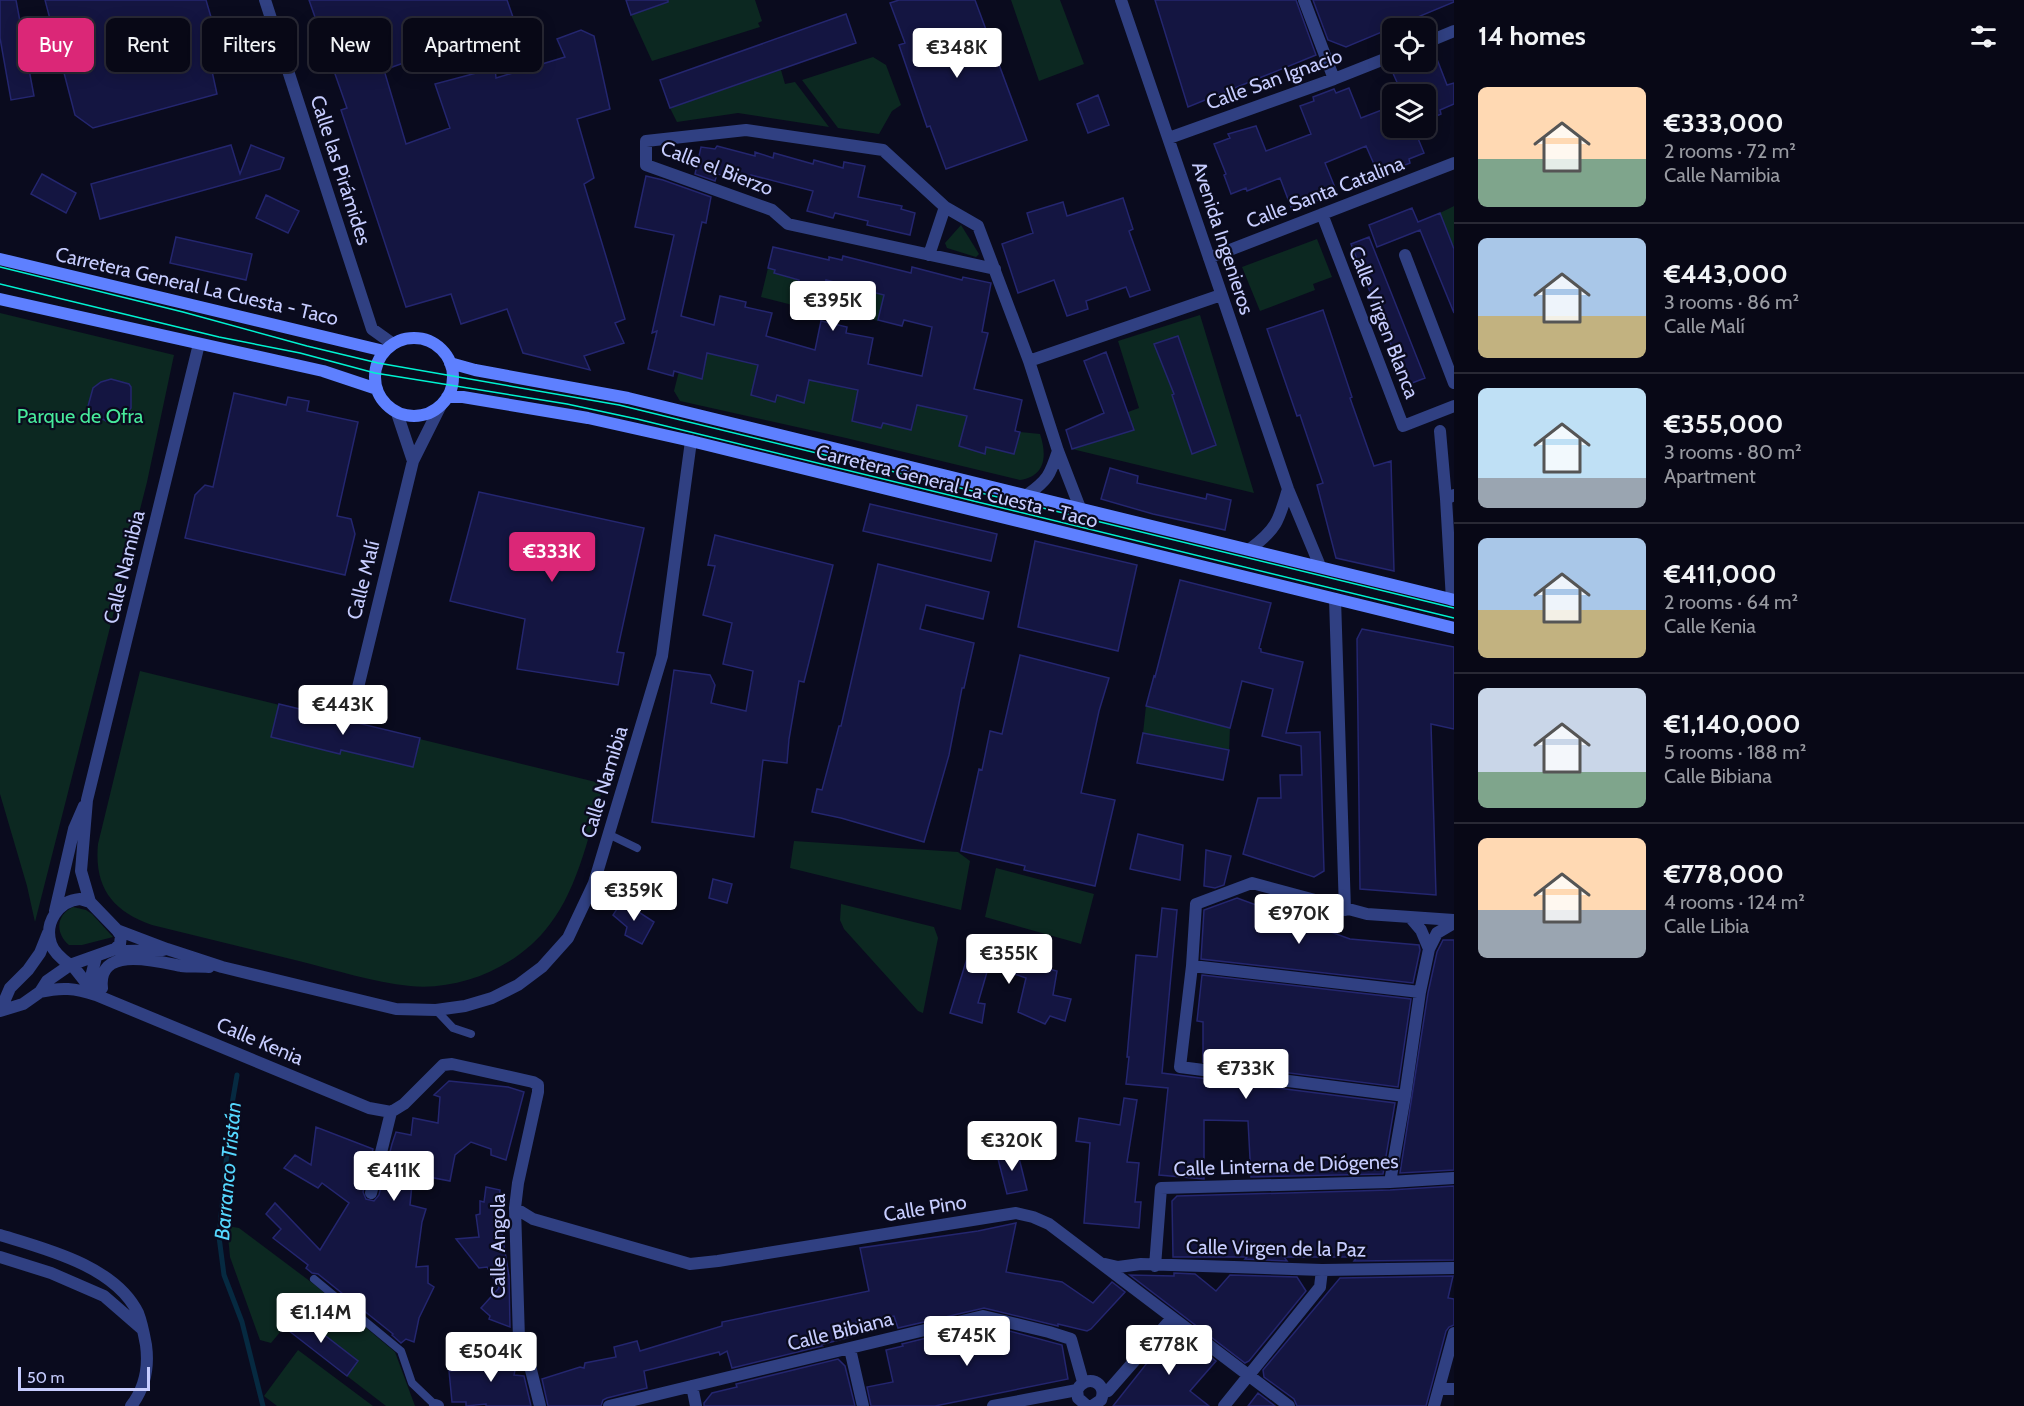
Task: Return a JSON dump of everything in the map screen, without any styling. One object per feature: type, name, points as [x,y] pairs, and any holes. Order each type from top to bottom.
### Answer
[{"type":"main road","name":"Carretera General La Cuesta - Taco","points":[[0,259],[388,348]]},
{"type":"main road","points":[[0,299],[323,371],[377,388]]},
{"type":"main road","points":[[403,339],[426,340],[436,345],[450,363],[453,377],[444,402],[430,413],[418,416],[397,412],[381,399],[375,373],[378,363],[388,348],[403,339]]},
{"type":"main road","name":"Carretera General La Cuesta - Taco","points":[[450,363],[475,370],[628,398],[1453,600]]},
{"type":"main road","name":"Carretera General La Cuesta - Taco","points":[[444,402],[463,397],[588,418],[691,441],[1454,628]]},
{"type":"street","name":"Calle las Pirámides","points":[[265,0],[372,329],[388,348]]},
{"type":"street","name":"Avenida Ingenieros","points":[[1120,0],[1288,489],[1320,566]]},
{"type":"street","points":[[1304,0],[1334,79]]},
{"type":"street","points":[[1436,38],[1454,31]]},
{"type":"street","name":"Calle San Ignacio","points":[[1169,138],[1382,60]]},
{"type":"street","name":"Calle el Bierzo","points":[[995,269],[788,224],[772,210],[646,165],[646,141],[746,130],[883,150],[945,207],[978,226],[995,269],[1029,361],[1058,451],[1080,508]]},
{"type":"street","name":"Calle Santa Catalina","points":[[1209,258],[1454,163]]},
{"type":"street","points":[[929,255],[945,207]]},
{"type":"street","name":"Calle Virgen Blanca","points":[[1322,214],[1403,426],[1454,406]]},
{"type":"street","points":[[1405,255],[1454,383]]},
{"type":"street","points":[[1029,361],[1221,295]]},
{"type":"street","name":"Calle Namibia","points":[[90,902],[81,871],[87,800],[199,344]]},
{"type":"street","name":"Calle Malí","points":[[353,708],[413,462],[444,402]]},
{"type":"street","points":[[397,412],[413,462]]},
{"type":"street","points":[[1440,431],[1450,497],[1453,600]]},
{"type":"street","name":"Calle Namibia","points":[[117,930],[167,950],[222,967],[396,1009],[436,1010],[465,1006],[492,998],[518,985],[550,960],[568,939],[594,883],[662,656],[691,441]]},
{"type":"street","points":[[1027,495],[1050,475],[1058,451]]},
{"type":"street","points":[[1250,549],[1267,536],[1279,520],[1288,489]]},
{"type":"street","points":[[1335,599],[1345,910]]},
{"type":"street","name":"Calle Namibia","points":[[55,911],[74,829],[87,800]]},
{"type":"street","points":[[1405,1096],[1180,1067],[1192,966],[1196,904],[1251,883],[1345,910],[1454,921]]},
{"type":"street","points":[[40,992],[47,981],[71,965],[115,949],[120,944],[121,936],[117,930],[90,902],[72,900],[55,911],[40,953],[28,970],[10,988],[0,1011],[23,1004],[40,992],[58,987],[99,991],[92,973],[96,957]]},
{"type":"street","points":[[1410,917],[1421,930],[1429,949]]},
{"type":"street","points":[[1390,1182],[1429,949],[1437,933],[1454,921]]},
{"type":"street","points":[[49,932],[51,946],[71,965]]},
{"type":"street","name":"Calle Namibia","points":[[115,949],[167,950]]},
{"type":"street","name":"Calle Namibia","points":[[99,991],[101,976],[105,969],[114,962],[154,960],[183,966],[222,967]]},
{"type":"street","name":"Calle Kenia","points":[[71,965],[99,991],[115,1001],[369,1108],[391,1112]]},
{"type":"street","points":[[1192,966],[1420,992]]},
{"type":"street","name":"Calle Angola","points":[[391,1112],[404,1104],[443,1065],[452,1064],[538,1085],[515,1209],[519,1339],[523,1354],[530,1366],[540,1406]]},
{"type":"street","points":[[371,1193],[391,1112]]},
{"type":"street","name":"Calle Linterna de Diógenes","points":[[1155,1266],[1161,1188],[1390,1182],[1454,1178]]},
{"type":"street","name":"Calle Pino","points":[[515,1209],[533,1219],[690,1264],[1016,1213],[1033,1217],[1049,1224],[1098,1263],[1129,1283],[1289,1406]]},
{"type":"street","points":[[0,1235],[54,1251],[102,1275],[131,1304],[137,1312],[143,1330],[147,1367],[138,1398],[131,1406]]},
{"type":"street","points":[[0,1257],[51,1273],[104,1296],[143,1330]]},
{"type":"street","name":"Calle Virgen de la Paz","points":[[1098,1263],[1118,1267],[1141,1264],[1322,1270],[1454,1268]]},
{"type":"street","points":[[1224,1406],[1320,1287],[1322,1270]]},
{"type":"street","name":"Calle Bibiana","points":[[609,1406],[984,1316],[1071,1339],[1080,1386]]},
{"type":"street","points":[[1103,1392],[1108,1391],[1172,1317]]},
{"type":"street","points":[[1434,1406],[1454,1333]]},
{"type":"street","points":[[850,1349],[863,1406]]},
{"type":"street","points":[[993,1406],[1095,1381],[1103,1392],[1101,1400],[1094,1406]]},
{"type":"street","points":[[692,1386],[696,1406]]},
{"type":"street","points":[[1080,1386],[1080,1402],[1087,1406]]},
{"type":"street","points":[[1439,1389],[1454,1389]]},
{"type":"lane","points":[[608,834],[637,848]]},
{"type":"lane","points":[[436,1010],[453,1028],[471,1034]]},
{"type":"lane","points":[[314,1279],[401,1351],[412,1383],[436,1406]]},
{"type":"green space","points":[[665,0],[755,0],[762,21],[758,23],[760,27],[652,61],[631,15],[665,3]]},
{"type":"green space","points":[[1011,0],[1060,0],[1084,64],[1039,81]]},
{"type":"green space","points":[[873,57],[886,65],[901,105],[892,111],[879,134],[838,128],[802,80]]},
{"type":"green space","points":[[781,70],[785,84],[795,82],[829,127],[738,113],[677,122],[670,108]]},
{"type":"green space","points":[[1454,206],[1454,249],[1440,213]]},
{"type":"green space","points":[[961,225],[979,254],[976,257],[947,248],[945,243]]},
{"type":"green space","points":[[1317,239],[1332,277],[1313,284],[1315,290],[1260,311],[1242,267]]},
{"type":"green space","points":[[768,268],[812,280],[867,286],[902,295],[884,298],[878,321],[818,303],[816,311],[761,297]]},
{"type":"green space","name":"Parque de Ofra","points":[[0,313],[174,355],[147,482],[35,922],[0,794]]},
{"type":"green space","points":[[1200,315],[1254,493],[1072,449],[1128,412],[1139,408],[1118,341]]},
{"type":"green space","points":[[686,343],[731,359],[776,370],[752,396],[775,402],[790,374],[876,394],[893,393],[986,420],[984,428],[965,425],[961,440],[1013,454],[1020,432],[1040,434],[1044,457],[1040,469],[1029,478],[1020,480],[680,401],[674,391]]},
{"type":"green space","points":[[140,671],[604,784],[583,857],[569,893],[550,924],[537,939],[506,963],[469,980],[430,986],[410,986],[368,979],[152,925],[138,919],[116,905],[108,895],[99,873],[98,844]]},
{"type":"green space","points":[[1146,706],[1230,728],[1229,750],[1143,733]]},
{"type":"green space","points":[[794,841],[958,852],[970,861],[961,910],[790,868]]},
{"type":"green space","points":[[996,868],[1094,894],[1081,944],[985,917]]},
{"type":"green space","points":[[841,904],[934,927],[938,938],[923,1013],[918,1011],[844,929],[840,920]]},
{"type":"green space","points":[[73,907],[92,914],[113,937],[82,945],[69,945],[61,935],[59,924],[67,910]]},
{"type":"green space","points":[[227,1226],[239,1228],[315,1285],[395,1352],[415,1406],[386,1406],[347,1376],[358,1361],[296,1313],[271,1343],[260,1340],[230,1257]]},
{"type":"green space","points":[[298,1350],[373,1406],[277,1406],[264,1396]]},
{"type":"building","points":[[0,0],[16,0],[19,18],[18,72],[30,72],[34,96],[11,100],[0,38]]},
{"type":"building","points":[[45,0],[206,0],[211,18],[202,18],[202,72],[212,72],[217,94],[93,128],[75,115],[64,72],[94,72],[94,18],[50,18]]},
{"type":"building","points":[[309,0],[507,0],[513,18],[403,18],[403,63],[391,67],[391,18],[315,18]]},
{"type":"building","points":[[626,0],[668,0],[668,2],[631,15]]},
{"type":"building","points":[[899,0],[975,0],[1027,140],[946,169],[930,126],[927,127],[899,45],[905,43],[890,3]]},
{"type":"building","points":[[1155,0],[1296,0],[1316,55],[1188,107]]},
{"type":"building","points":[[1313,0],[1454,0],[1454,2],[1416,18],[1382,18],[1382,32],[1346,47],[1328,40]]},
{"type":"building","points":[[846,14],[856,43],[670,108],[660,80]]},
{"type":"building","points":[[581,30],[594,36],[610,109],[577,119],[594,178],[584,184],[625,319],[615,323],[624,343],[584,356],[590,370],[523,353],[507,309],[461,324],[451,294],[406,307],[341,110],[347,108],[334,72],[385,72],[406,144],[450,128],[435,84],[480,72],[495,72],[496,78],[516,72],[542,72],[542,64],[565,57],[557,39]]},
{"type":"building","points":[[1436,57],[1447,85],[1454,83],[1454,104],[1440,110],[1441,114],[1436,116],[1436,84],[1398,84],[1392,72],[1436,72]]},
{"type":"building","points":[[1349,88],[1361,118],[1382,110],[1382,138],[1418,138],[1424,153],[1409,159],[1410,163],[1393,170],[1391,165],[1377,171],[1366,146],[1325,163],[1336,190],[1306,205],[1305,202],[1291,207],[1280,178],[1247,191],[1246,188],[1231,194],[1214,144],[1230,138],[1228,134],[1256,126],[1266,151],[1311,134],[1300,106],[1314,101],[1313,97],[1334,89],[1336,93]]},
{"type":"building","points":[[1098,95],[1109,125],[1088,133],[1077,104]]},
{"type":"building","points":[[231,145],[240,174],[251,145],[284,158],[280,169],[100,219],[91,184]]},
{"type":"building","points":[[717,146],[755,156],[755,152],[773,158],[774,153],[813,164],[814,160],[843,168],[844,162],[865,166],[858,197],[902,206],[901,209],[915,213],[910,235],[867,225],[868,221],[835,213],[833,218],[807,211],[813,191],[751,175],[751,179],[739,175],[737,178],[717,174],[715,181],[695,174],[701,147],[715,149]]},
{"type":"building","points":[[42,174],[76,193],[66,213],[31,194]]},
{"type":"building","points":[[646,176],[711,197],[706,223],[702,222],[681,316],[714,325],[720,296],[746,302],[745,307],[772,313],[766,336],[815,350],[821,321],[847,327],[846,333],[873,338],[868,364],[922,376],[932,327],[904,320],[902,326],[878,320],[884,295],[826,280],[823,283],[816,311],[794,305],[799,280],[774,273],[775,270],[768,268],[773,247],[829,260],[829,257],[842,260],[843,256],[911,273],[912,267],[962,280],[963,277],[991,283],[982,332],[988,333],[974,389],[1022,400],[1015,431],[1020,432],[1014,454],[986,447],[985,454],[959,446],[967,416],[917,405],[911,430],[883,423],[881,428],[852,421],[858,390],[809,380],[804,403],[777,395],[775,402],[751,395],[758,365],[707,353],[702,379],[674,371],[673,376],[648,369],[657,331],[652,333],[674,235],[635,227]]},
{"type":"building","points":[[266,195],[299,211],[288,233],[256,218]]},
{"type":"building","points":[[1123,198],[1133,229],[1129,231],[1150,290],[1130,297],[1126,287],[1086,301],[1088,309],[1067,316],[1054,280],[1018,293],[1002,244],[1033,233],[1027,213],[1063,202],[1067,216]]},
{"type":"building","points":[[1412,208],[1418,222],[1440,213],[1454,249],[1454,313],[1420,230],[1377,247],[1369,225]]},
{"type":"building","points":[[176,237],[252,254],[246,280],[170,263]]},
{"type":"building","points":[[1369,237],[1425,378],[1407,385],[1351,244]]},
{"type":"building","points":[[1323,310],[1374,466],[1391,461],[1394,571],[1336,558],[1317,485],[1323,483],[1267,329]]},
{"type":"building","points":[[1178,336],[1216,445],[1192,454],[1172,395],[1174,394],[1154,344]]},
{"type":"building","points":[[1106,352],[1134,430],[1072,449],[1066,430],[1104,413],[1084,361]]},
{"type":"building","points":[[111,379],[129,384],[131,408],[125,416],[116,421],[106,421],[87,410],[93,388]]},
{"type":"building","points":[[234,393],[286,405],[288,397],[309,401],[307,411],[358,422],[337,516],[351,519],[355,534],[345,575],[185,538],[195,495],[205,485],[213,487]]},
{"type":"building","points":[[1110,468],[1138,476],[1137,483],[1206,499],[1207,494],[1231,500],[1225,530],[1153,514],[1101,499]]},
{"type":"building","points":[[479,492],[644,528],[617,652],[624,653],[618,685],[517,669],[525,619],[450,601]]},
{"type":"building","points":[[870,504],[997,534],[991,561],[863,531]]},
{"type":"building","points":[[715,535],[833,565],[804,682],[799,681],[787,763],[763,760],[754,837],[652,822],[674,670],[710,675],[715,685],[711,703],[746,711],[753,671],[723,664],[732,623],[703,615],[715,566],[708,565]]},
{"type":"building","points":[[1035,541],[1137,565],[1118,651],[1018,627]]},
{"type":"building","points":[[878,564],[989,592],[983,619],[926,605],[920,629],[974,643],[964,688],[962,688],[949,755],[924,842],[812,812],[817,789],[822,790],[839,726],[841,726]]},
{"type":"building","points":[[1180,580],[1271,603],[1259,648],[1261,652],[1303,662],[1286,733],[1320,732],[1324,871],[1314,877],[1243,854],[1258,798],[1281,798],[1280,775],[1302,775],[1301,746],[1262,736],[1273,689],[1242,681],[1230,728],[1146,706]]},
{"type":"building","points":[[1362,629],[1454,647],[1454,729],[1431,724],[1436,895],[1360,889],[1357,639]]},
{"type":"building","points":[[1020,655],[1109,678],[1099,711],[1081,793],[1115,800],[1095,886],[1024,870],[1025,866],[961,851],[990,731],[1002,734]]},
{"type":"building","points":[[279,704],[420,738],[413,767],[341,750],[340,754],[271,737]]},
{"type":"building","points":[[1143,733],[1229,750],[1223,780],[1137,763]]},
{"type":"building","points":[[1138,834],[1183,845],[1180,880],[1130,869]]},
{"type":"building","points":[[1206,850],[1231,856],[1224,885],[1215,888],[1204,886]]},
{"type":"building","points":[[713,879],[732,884],[727,903],[709,898]]},
{"type":"building","points":[[1237,898],[1350,939],[1419,945],[1413,983],[1201,959],[1204,910]]},
{"type":"building","points":[[622,901],[654,922],[642,944],[625,935],[627,927],[613,915]]},
{"type":"building","points":[[1162,908],[1177,910],[1162,1073],[1395,1103],[1383,1174],[1251,1177],[1248,1121],[1204,1120],[1204,1179],[1159,1175],[1168,1088],[1126,1084],[1136,955],[1157,957]]},
{"type":"building","points":[[1443,940],[1454,940],[1454,1170],[1400,1173],[1428,993],[1437,952]]},
{"type":"building","points":[[988,943],[1030,953],[1032,965],[1057,971],[1053,995],[1071,999],[1065,1021],[1050,1016],[1045,1024],[1018,1012],[1026,978],[989,965],[978,1003],[985,1004],[982,1023],[950,1013],[970,949],[986,954]]},
{"type":"building","points":[[1202,975],[1411,999],[1398,1087],[1203,1062],[1203,1022],[1197,1021]]},
{"type":"building","points":[[449,1081],[508,1087],[524,1092],[506,1160],[491,1155],[491,1149],[471,1142],[455,1155],[450,1181],[413,1174],[410,1205],[426,1209],[416,1267],[428,1266],[428,1283],[434,1287],[419,1318],[414,1342],[406,1339],[401,1343],[393,1334],[318,1274],[312,1273],[306,1268],[308,1265],[273,1238],[281,1229],[266,1214],[275,1203],[320,1250],[349,1203],[322,1183],[318,1188],[284,1168],[295,1155],[311,1165],[316,1127],[373,1149],[363,1192],[366,1199],[374,1201],[379,1195],[396,1132],[411,1135],[413,1118],[438,1123],[440,1097],[434,1095]]},
{"type":"building","points":[[1124,1098],[1137,1100],[1127,1162],[1139,1163],[1135,1202],[1141,1202],[1139,1228],[1084,1223],[1090,1143],[1076,1141],[1079,1118],[1120,1125]]},
{"type":"building","points":[[1017,1150],[1027,1190],[1007,1194],[997,1155]]},
{"type":"building","points":[[1454,1186],[1454,1260],[1354,1261],[1357,1257],[1284,1257],[1287,1261],[1245,1259],[1247,1257],[1173,1257],[1172,1201],[1177,1196]]},
{"type":"building","points":[[486,1187],[500,1190],[498,1209],[509,1276],[510,1327],[489,1319],[490,1316],[481,1308],[499,1288],[487,1267],[479,1268],[456,1239],[479,1237],[476,1215],[480,1214],[480,1201],[484,1202]]},
{"type":"building","points":[[1016,1223],[1006,1272],[1062,1282],[1093,1303],[1112,1282],[1125,1292],[1091,1329],[1087,1331],[1058,1324],[1058,1326],[984,1308],[898,1328],[894,1316],[856,1322],[858,1335],[732,1368],[727,1351],[720,1355],[719,1352],[644,1371],[647,1388],[607,1398],[603,1400],[601,1406],[548,1406],[542,1379],[580,1367],[584,1368],[585,1363],[616,1357],[614,1347],[637,1341],[640,1351],[722,1326],[722,1322],[869,1291],[860,1248],[978,1231]]},
{"type":"building","points":[[1174,1273],[1195,1274],[1216,1291],[1230,1275],[1297,1277],[1306,1291],[1245,1363],[1130,1275],[1174,1276]]},
{"type":"building","points":[[1453,1276],[1448,1298],[1454,1299],[1454,1325],[1446,1331],[1426,1406],[1297,1406],[1294,1399],[1264,1377],[1263,1370],[1340,1278]]},
{"type":"building","points":[[296,1313],[358,1361],[347,1376],[284,1327]]},
{"type":"building","points":[[983,1324],[1062,1345],[1068,1379],[935,1406],[871,1406],[867,1387],[893,1382],[886,1350]]},
{"type":"building","points":[[1174,1329],[1216,1361],[1190,1391],[1209,1406],[1113,1406]]},
{"type":"building","points":[[491,1348],[514,1353],[517,1361],[514,1375],[524,1376],[531,1406],[486,1406],[486,1404],[466,1406],[466,1402],[452,1402],[449,1371],[488,1369]]},
{"type":"building","points":[[838,1359],[845,1366],[855,1406],[704,1406],[712,1393],[737,1387],[736,1384]]},
{"type":"building","points":[[1258,1393],[1275,1406],[1248,1406]]},
{"type":"waterway","name":"Barranco Tristán","points":[[237,1075],[231,1110],[219,1237],[224,1275],[242,1322],[263,1406]]},
{"type":"tram line","points":[[0,267],[378,363],[619,405],[1454,608]]},
{"type":"tram line","points":[[0,284],[219,337],[300,353],[375,373],[567,404],[637,419],[1454,618]]}]
